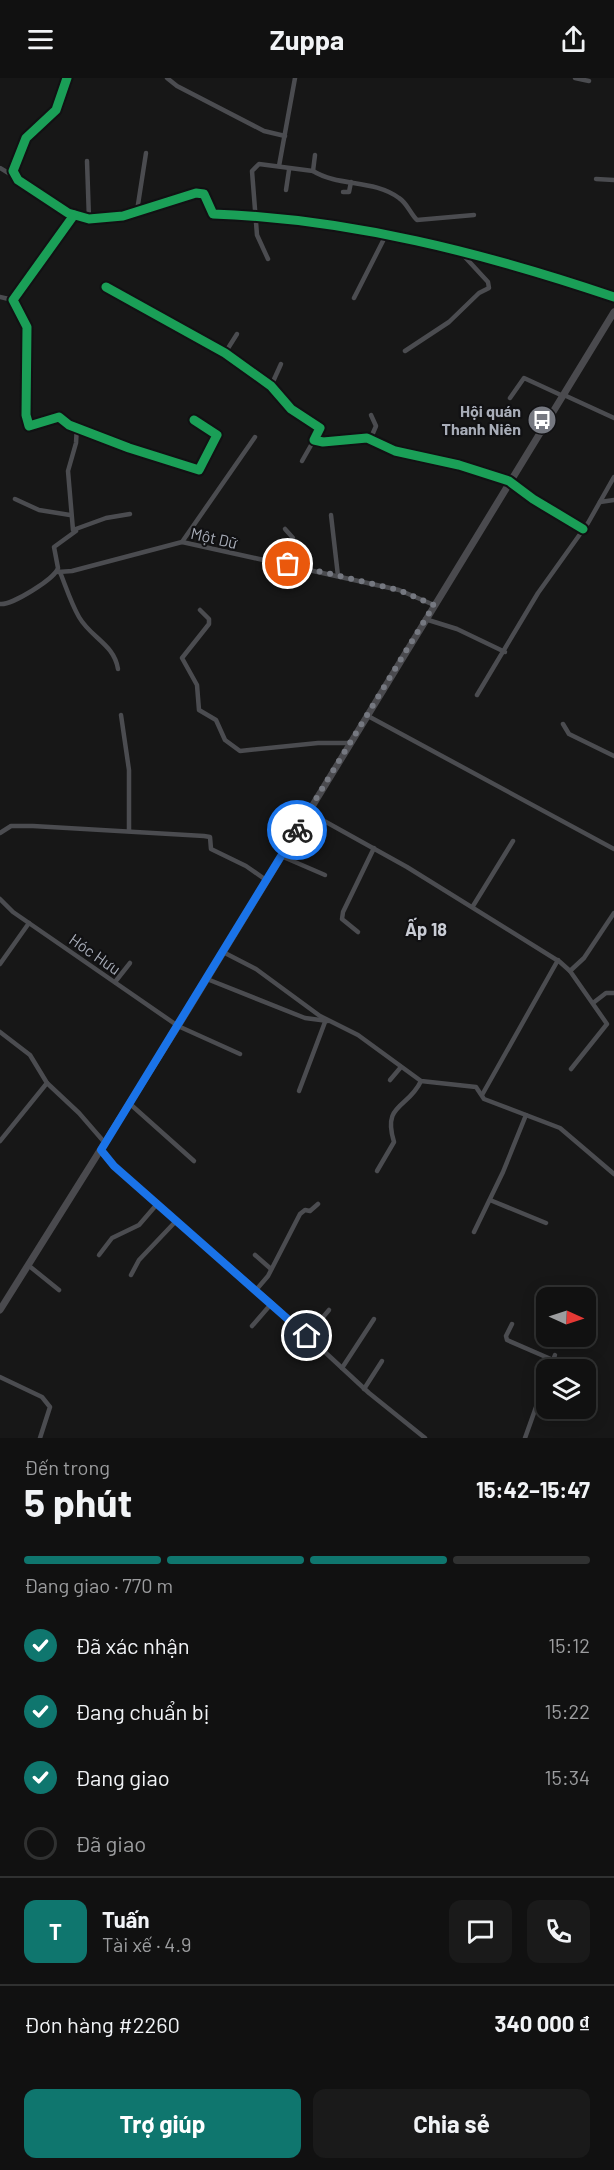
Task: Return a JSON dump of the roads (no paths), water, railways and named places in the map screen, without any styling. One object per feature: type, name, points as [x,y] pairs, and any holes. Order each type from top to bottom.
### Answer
[{"type":"main road","points":[[0,1310],[207,979],[614,312]]},
{"type":"street","points":[[15,177],[13,171],[20,149],[26,138],[56,110],[68,78]]},
{"type":"street","points":[[166,78],[264,131],[285,135]]},
{"type":"street","points":[[279,166],[295,78]]},
{"type":"street","points":[[576,78],[589,81]]},
{"type":"street","points":[[136,211],[146,153]]},
{"type":"street","points":[[313,171],[315,155]]},
{"type":"street","points":[[87,160],[89,219]]},
{"type":"street","points":[[268,259],[257,235],[258,215],[253,196],[252,171],[259,164],[279,166],[289,170],[313,171],[325,178],[370,186],[399,198],[417,220],[474,215]]},
{"type":"street","points":[[0,168],[74,215],[89,219],[123,216],[196,193],[204,194],[213,214],[258,215],[464,250],[517,264],[614,297]]},
{"type":"street","points":[[286,190],[289,170]]},
{"type":"street","points":[[596,179],[614,180]]},
{"type":"street","points":[[343,192],[350,192],[351,182]]},
{"type":"street","points":[[13,300],[74,215]]},
{"type":"street","points":[[354,298],[386,235]]},
{"type":"street","points":[[405,351],[449,322],[479,293],[489,288],[488,282],[464,256],[464,250]]},
{"type":"street","points":[[106,288],[225,353],[271,386],[291,409],[320,428],[302,461]]},
{"type":"street","points":[[0,297],[13,300],[27,327],[26,415],[29,426],[36,426],[59,417],[69,425],[77,426],[129,448],[200,470],[217,435],[194,420]]},
{"type":"street","points":[[225,353],[237,334]]},
{"type":"street","points":[[271,386],[280,364]]},
{"type":"street","points":[[510,398],[524,378],[614,418]]},
{"type":"street","points":[[370,440],[376,426],[371,415]]},
{"type":"street","points":[[76,531],[73,530],[70,515],[68,471],[76,443],[77,426]]},
{"type":"street","points":[[182,542],[255,437]]},
{"type":"street","points":[[314,440],[370,440],[395,451],[459,465],[509,481],[533,499],[583,528]]},
{"type":"street","points":[[477,695],[505,652],[538,593],[583,528],[614,477]]},
{"type":"street","points":[[15,499],[39,510],[70,515]]},
{"type":"street","points":[[600,502],[614,500]]},
{"type":"street","points":[[118,669],[111,648],[87,628],[79,617],[59,572],[54,547],[76,531],[106,518],[130,514]]},
{"type":"street","points":[[331,515],[338,576]]},
{"type":"street","points":[[285,529],[293,538],[288,564]]},
{"type":"street","name":"Một Dữ","points":[[59,572],[72,571],[182,542],[399,590],[434,605]]},
{"type":"street","points":[[0,604],[6,605],[26,595],[59,572]]},
{"type":"street","points":[[200,609],[209,619],[209,624],[182,658],[197,685],[199,710],[216,720],[228,744],[240,751],[318,743],[351,743]]},
{"type":"street","points":[[425,619],[457,629],[505,652]]},
{"type":"street","points":[[121,715],[129,770],[129,831]]},
{"type":"street","points":[[368,716],[614,849]]},
{"type":"street","points":[[563,724],[569,734],[614,756]]},
{"type":"street","points":[[308,812],[474,906],[558,960],[570,971],[607,1024],[571,1069]]},
{"type":"street","points":[[0,833],[11,826],[33,826],[210,837],[211,849],[246,866],[266,880]]},
{"type":"street","points":[[474,906],[513,841]]},
{"type":"street","points":[[358,932],[345,924],[342,919],[343,912],[374,848]]},
{"type":"street","points":[[281,856],[325,875]]},
{"type":"street","name":"Hóc Hưu","points":[[0,899],[29,923],[178,1026],[240,1054]]},
{"type":"street","points":[[570,971],[584,958],[614,913]]},
{"type":"street","points":[[0,964],[29,923]]},
{"type":"street","points":[[223,952],[256,969],[327,1022]]},
{"type":"street","points":[[482,1095],[558,960]]},
{"type":"street","points":[[115,982],[130,963]]},
{"type":"street","points":[[207,979],[286,1011],[327,1022],[358,1035],[421,1081],[467,1084],[480,1089],[484,1099],[560,1128],[614,1174]]},
{"type":"street","points":[[593,1003],[606,993],[614,993]]},
{"type":"street","points":[[299,1091],[327,1022]]},
{"type":"street","points":[[0,1032],[30,1055],[47,1083],[79,1113],[114,1166],[272,1303],[364,1389],[425,1438]]},
{"type":"street","points":[[390,1080],[401,1067]]},
{"type":"street","points":[[377,1170],[394,1142],[389,1131],[392,1114],[421,1081]]},
{"type":"street","points":[[0,1141],[47,1083]]},
{"type":"street","points":[[129,1103],[194,1161]]},
{"type":"street","points":[[474,1232],[526,1115]]},
{"type":"street","points":[[489,1200],[546,1223]]},
{"type":"street","points":[[99,1255],[112,1238],[139,1225],[158,1203]]},
{"type":"street","points":[[256,1290],[271,1269],[300,1214],[305,1210],[310,1211],[318,1204]]},
{"type":"street","points":[[131,1275],[139,1260],[177,1220]]},
{"type":"street","points":[[255,1255],[271,1269]]},
{"type":"street","points":[[28,1265],[59,1290]]},
{"type":"street","points":[[252,1326],[272,1303]]},
{"type":"street","points":[[307,1336],[329,1310]]},
{"type":"street","points":[[342,1368],[374,1319]]},
{"type":"street","points":[[512,1324],[506,1336],[507,1340],[554,1359]]},
{"type":"street","points":[[364,1389],[382,1361]]},
{"type":"street","points":[[0,1377],[42,1396],[50,1407],[40,1438]]},
{"type":"street","points":[[525,1438],[536,1407]]},
{"type":"place","name":"Hội quán Thanh Niên","points":[[542,420]]},
{"type":"district","name":"Ấp 18","points":[[426,930]]}]
